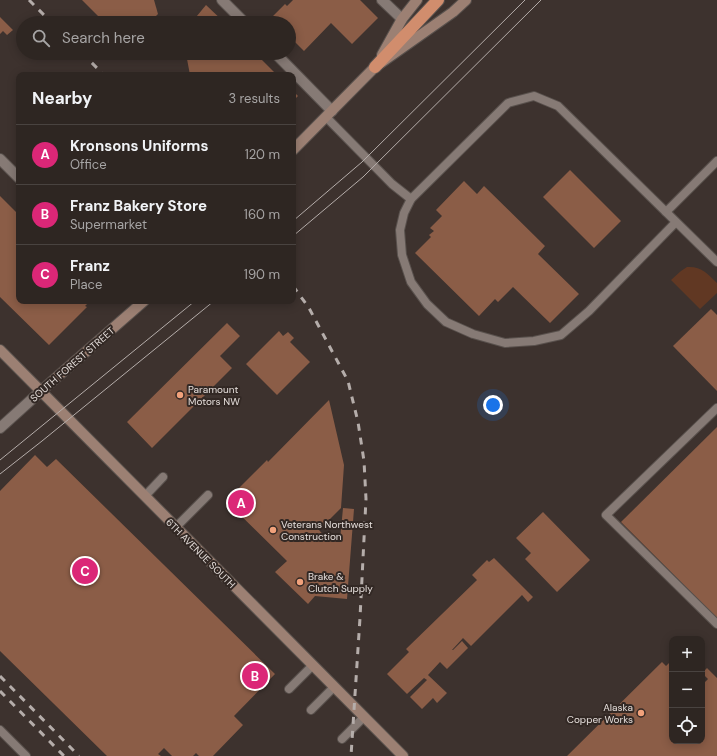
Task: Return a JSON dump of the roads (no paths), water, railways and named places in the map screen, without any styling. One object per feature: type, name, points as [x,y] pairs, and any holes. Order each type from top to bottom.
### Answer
[{"type":"highway","points":[[375,67],[438,0]]},
{"type":"main road","points":[[375,67],[402,20],[417,0]]},
{"type":"main road","points":[[296,147],[375,67],[453,12],[466,0]]},
{"type":"main road","name":"SOUTH FOREST STREET","points":[[41,391],[140,304]]},
{"type":"main road","name":"6TH AVENUE SOUTH","points":[[0,350],[403,756]]},
{"type":"street","points":[[222,0],[238,16]]},
{"type":"street","points":[[382,0],[402,20]]},
{"type":"street","points":[[281,60],[292,72]]},
{"type":"street","points":[[296,77],[329,114]]},
{"type":"street","points":[[0,158],[16,175]]},
{"type":"street","name":"SOUTH FOREST STREET","points":[[0,428],[41,391]]},
{"type":"lane","points":[[676,222],[589,311],[561,334],[534,341],[505,343],[474,334],[446,322],[427,304],[411,282],[402,255],[400,230],[404,213],[411,199],[508,103],[534,96],[558,106],[717,262]]},
{"type":"lane","points":[[329,114],[392,184],[411,199]]},
{"type":"lane","points":[[666,212],[717,161]]},
{"type":"lane","points":[[717,408],[606,515],[717,624]]},
{"type":"lane","points":[[145,496],[163,477]]},
{"type":"lane","points":[[176,527],[208,495]]},
{"type":"lane","points":[[289,689],[313,665]]},
{"type":"lane","points":[[311,710],[334,687]]},
{"type":"lane","points":[[342,739],[364,717]]},
{"type":"lane","points":[[0,730],[26,756]]},
{"type":"tram line","points":[[296,218],[362,162],[525,0]]},
{"type":"tram line","points":[[296,233],[363,177],[541,0]]},
{"type":"tram line","points":[[0,460],[191,304]]},
{"type":"tram line","points":[[0,474],[210,304]]},
{"type":"railway","points":[[29,0],[45,16]]},
{"type":"railway","points":[[89,60],[101,72]]},
{"type":"railway","points":[[296,290],[309,308],[348,381],[358,422],[364,461],[366,499],[351,756]]},
{"type":"railway","points":[[0,676],[79,756]]},
{"type":"railway","points":[[0,691],[64,756]]},
{"type":"place","name":"Paramount Motors NW","points":[[180,395]]},
{"type":"place","name":"Kronsons Uniforms","points":[[241,503]]},
{"type":"place","name":"Veterans Northwest Construction","points":[[273,530]]},
{"type":"place","name":"Franz","points":[[85,571]]},
{"type":"place","name":"Brake & Clutch Supply","points":[[300,582]]},
{"type":"place","name":"Franz Bakery Store","points":[[255,676]]},
{"type":"place","name":"Alaska Copper Works","points":[[641,713]]}]
